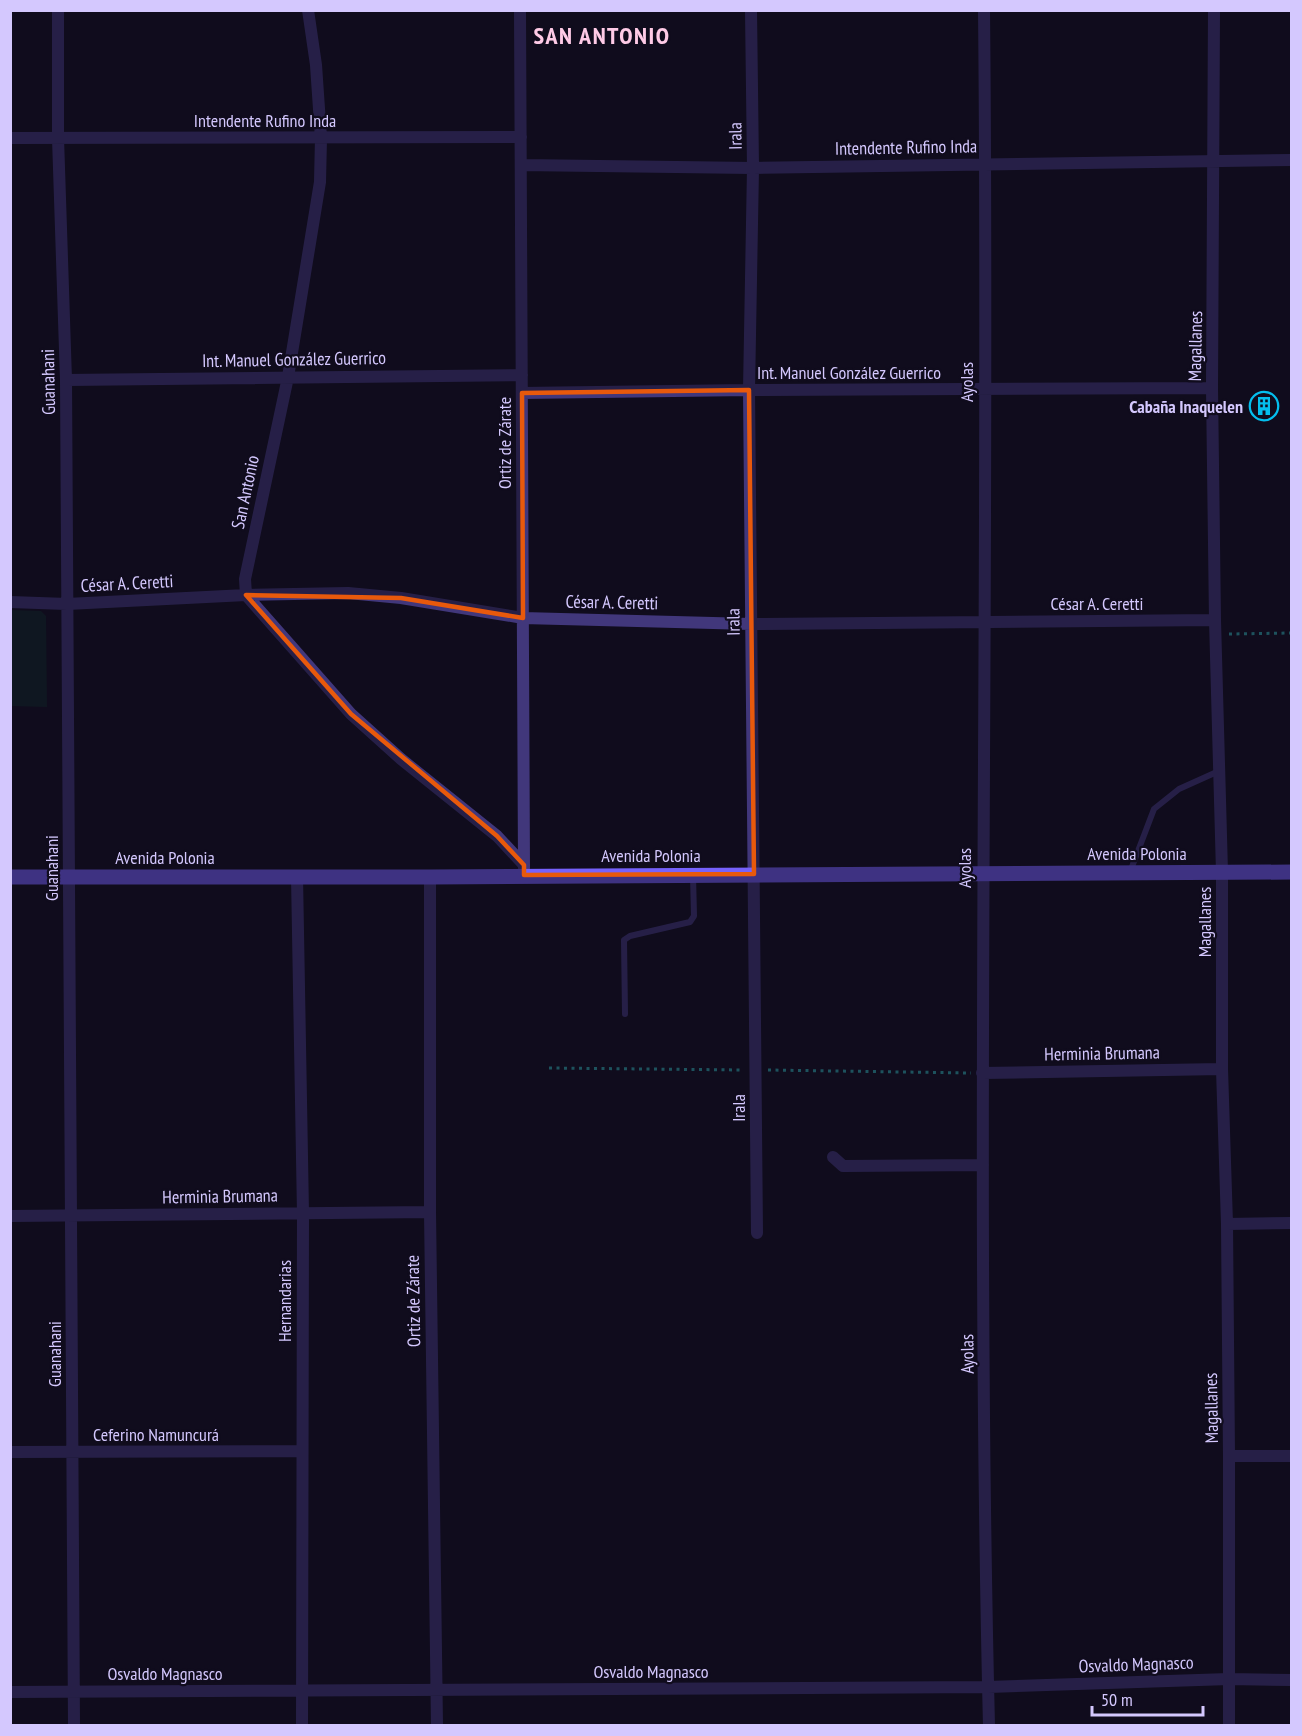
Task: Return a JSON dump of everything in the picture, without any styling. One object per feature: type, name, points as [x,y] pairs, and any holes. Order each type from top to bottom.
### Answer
[{"type":"main road","name":"Avenida Polonia","points":[[10,877],[430,877],[524,870],[693,874],[1292,872]]},
{"type":"street","name":"Guanahani","points":[[58,10],[58,138],[66,380],[74,1725]]},
{"type":"street","name":"San Antonio","points":[[246,595],[245,579],[288,377],[320,182],[321,138],[316,65],[308,10]]},
{"type":"street","name":"Ortiz de Zárate","points":[[520,10],[524,870]]},
{"type":"street","name":"Irala","points":[[751,10],[753,168],[749,390],[757,1233]]},
{"type":"street","name":"Ayolas","points":[[984,10],[986,164],[982,1073],[989,1725]]},
{"type":"street","name":"Magallanes","points":[[1214,10],[1212,388],[1215,635],[1222,872],[1222,1069],[1227,1224],[1229,1725]]},
{"type":"street","name":"Intendente Rufino Inda","points":[[10,138],[521,137]]},
{"type":"street","name":"Intendente Rufino Inda","points":[[521,165],[753,168],[1292,160]]},
{"type":"street","name":"Int. Manuel González Guerrico","points":[[66,380],[522,375]]},
{"type":"street","name":"Int. Manuel González Guerrico","points":[[522,393],[1212,388]]},
{"type":"street","name":"César A. Ceretti","points":[[10,602],[68,604],[246,595],[348,593],[391,597],[523,618],[751,624],[1215,620]]},
{"type":"street","points":[[246,595],[351,714],[401,759],[497,836],[524,870]]},
{"type":"street","name":"Hernandarias","points":[[297,876],[303,1213],[302,1725]]},
{"type":"street","name":"Ortiz de Zárate","points":[[430,877],[429,1212],[437,1725]]},
{"type":"street","name":"Herminia Brumana","points":[[982,1073],[1222,1069]]},
{"type":"street","points":[[833,1157],[843,1166],[983,1165]]},
{"type":"street","name":"Herminia Brumana","points":[[10,1216],[429,1212]]},
{"type":"street","points":[[1227,1224],[1292,1223]]},
{"type":"street","name":"Ceferino Namuncurá","points":[[10,1452],[301,1451]]},
{"type":"street","points":[[1229,1456],[1292,1456]]},
{"type":"street","name":"Osvaldo Magnasco","points":[[10,1692],[988,1687],[1229,1679],[1292,1680]]},
{"type":"lane","points":[[1129,873],[1154,809],[1179,789],[1219,771]]},
{"type":"lane","points":[[625,1014],[624,940],[630,936],[690,922],[694,916],[693,874]]},
{"type":"path","points":[[1215,635],[1292,633]]},
{"type":"highlighted area","points":[[749,390],[754,874],[524,875],[524,865],[497,836],[351,714],[246,595],[401,598],[523,618],[522,393]]},
{"type":"green space","points":[[11,610],[41,611],[46,616],[47,707],[11,706]]},
{"type":"place","name":"Cabaña Inaquelen","points":[[1264,406]]},
{"type":"district","name":"SAN ANTONIO","points":[[602,35]]}]
